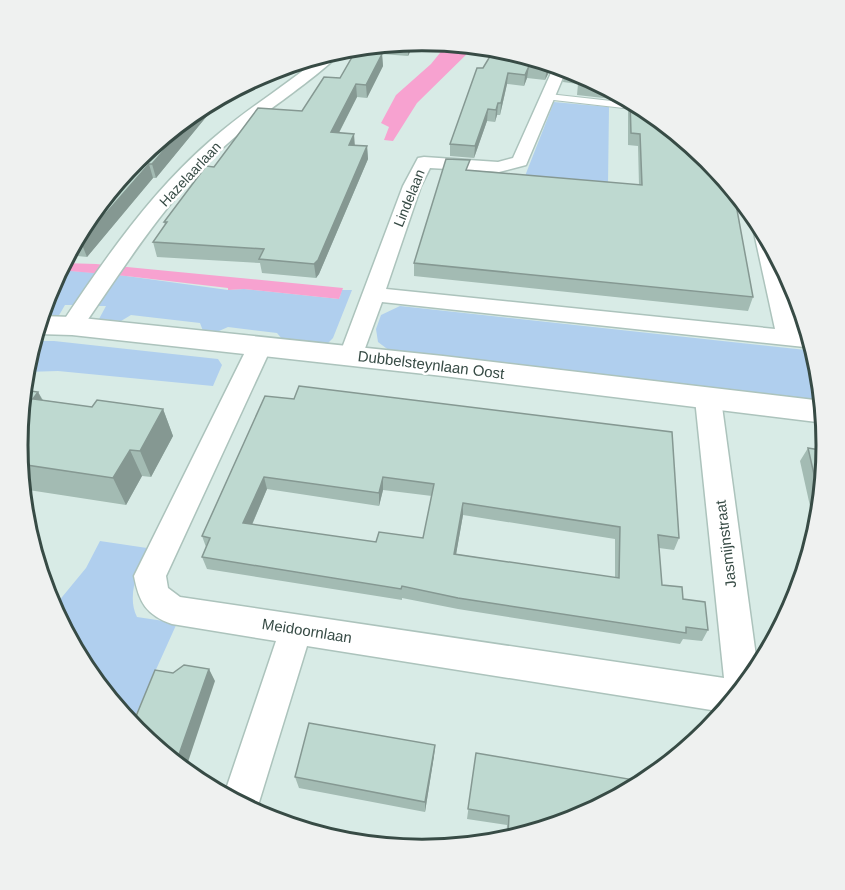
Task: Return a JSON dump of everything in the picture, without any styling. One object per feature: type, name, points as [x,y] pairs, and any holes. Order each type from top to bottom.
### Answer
[{"type":"street","name":"Hazelaarlaan","points":[[72,326],[136,236],[182,178],[214,146],[316,66]]},
{"type":"street","name":"Lindelaan","points":[[351,356],[412,186],[424,162],[499,167],[520,161],[557,75]]},
{"type":"street","points":[[549,97],[622,105]]},
{"type":"street","points":[[373,294],[801,340],[781,282]]},
{"type":"street","name":"Dubbelsteynlaan Oost","points":[[47,326],[72,326],[351,356],[815,411]]},
{"type":"street","name":"Meidoornlaan","points":[[260,346],[150,576],[154,595],[172,610],[727,696]]},
{"type":"street","name":"Jasmijnstraat","points":[[708,399],[741,676]]},
{"type":"street","points":[[243,795],[296,629]]},
{"type":"shaded area","points":[[397,52],[474,54],[524,64],[549,72],[620,104],[662,132],[682,149],[719,185],[735,205],[764,248],[776,271],[796,318],[803,343],[816,419],[816,471],[813,496],[796,572],[764,642],[719,705],[662,758],[597,798],[524,826],[474,836],[448,838],[371,836],[321,826],[296,818],[225,786],[183,758],[163,741],[126,705],[110,685],[81,642],[69,619],[49,572],[42,547],[29,471],[29,419],[32,394],[49,318],[81,248],[126,185],[183,132],[248,92],[321,64],[371,54]]},
{"type":"shaded area","points":[[441,52],[467,53],[417,103],[393,141],[384,140],[389,127],[381,123],[396,95],[431,64]]},
{"type":"shaded area","points":[[554,102],[609,107],[608,184],[525,176]]},
{"type":"shaded area","points":[[73,263],[96,264],[343,288],[339,299],[244,289],[228,290],[228,288],[69,271]]},
{"type":"shaded area","points":[[69,271],[97,273],[76,305],[65,305],[58,317],[49,317]]},
{"type":"shaded area","points":[[119,275],[228,290],[244,289],[339,299],[342,290],[352,290],[333,338],[326,345],[282,339],[277,333],[228,327],[219,331],[203,331],[200,323],[131,315],[121,321],[99,319],[106,306],[98,306]]},
{"type":"shaded area","points":[[400,306],[805,350],[814,399],[390,351],[378,342],[376,329],[381,315]]},
{"type":"shaded area","points":[[43,341],[218,359],[222,365],[213,386],[58,371],[35,372]]},
{"type":"shaded area","points":[[100,541],[147,548],[133,591],[137,617],[177,623],[135,715],[95,664],[60,600],[86,568]]},
{"type":"building","points":[[382,54],[366,85],[356,84],[331,132],[354,134],[349,145],[367,146],[318,260],[314,264],[259,259],[264,249],[153,242],[167,222],[164,222],[206,166],[214,167],[258,108],[302,111],[324,77],[340,78],[352,58]]},
{"type":"building","points":[[490,57],[531,66],[525,75],[508,73],[501,103],[498,103],[496,110],[488,109],[475,146],[450,144],[477,68],[483,68]]},
{"type":"building","points":[[630,110],[662,132],[701,166],[735,205],[753,297],[414,263],[446,159],[470,160],[466,170],[642,185],[640,134],[631,133]]},
{"type":"building","points":[[170,143],[152,164],[149,164],[95,226],[126,185]]},
{"type":"building","points":[[299,386],[672,432],[679,538],[658,535],[662,585],[682,587],[683,599],[705,602],[708,630],[686,627],[686,633],[458,598],[402,586],[401,589],[202,557],[210,538],[202,536],[265,396],[294,399]],"holes":[[[264,477],[379,493],[383,477],[434,484],[423,538],[379,532],[376,542],[243,523]],[[463,503],[620,527],[619,578],[454,554]]]},
{"type":"building","points":[[32,391],[38,392],[33,399],[92,407],[97,400],[163,409],[140,451],[130,450],[113,478],[29,465],[29,419]]},
{"type":"building","points":[[808,448],[816,449],[815,479]]},
{"type":"building","points":[[184,665],[209,669],[179,755],[136,716],[155,670],[173,673]]},
{"type":"building","points":[[309,723],[435,745],[425,802],[295,777]]},
{"type":"building","points":[[476,753],[630,779],[573,809],[508,829],[509,816],[468,809]]}]
